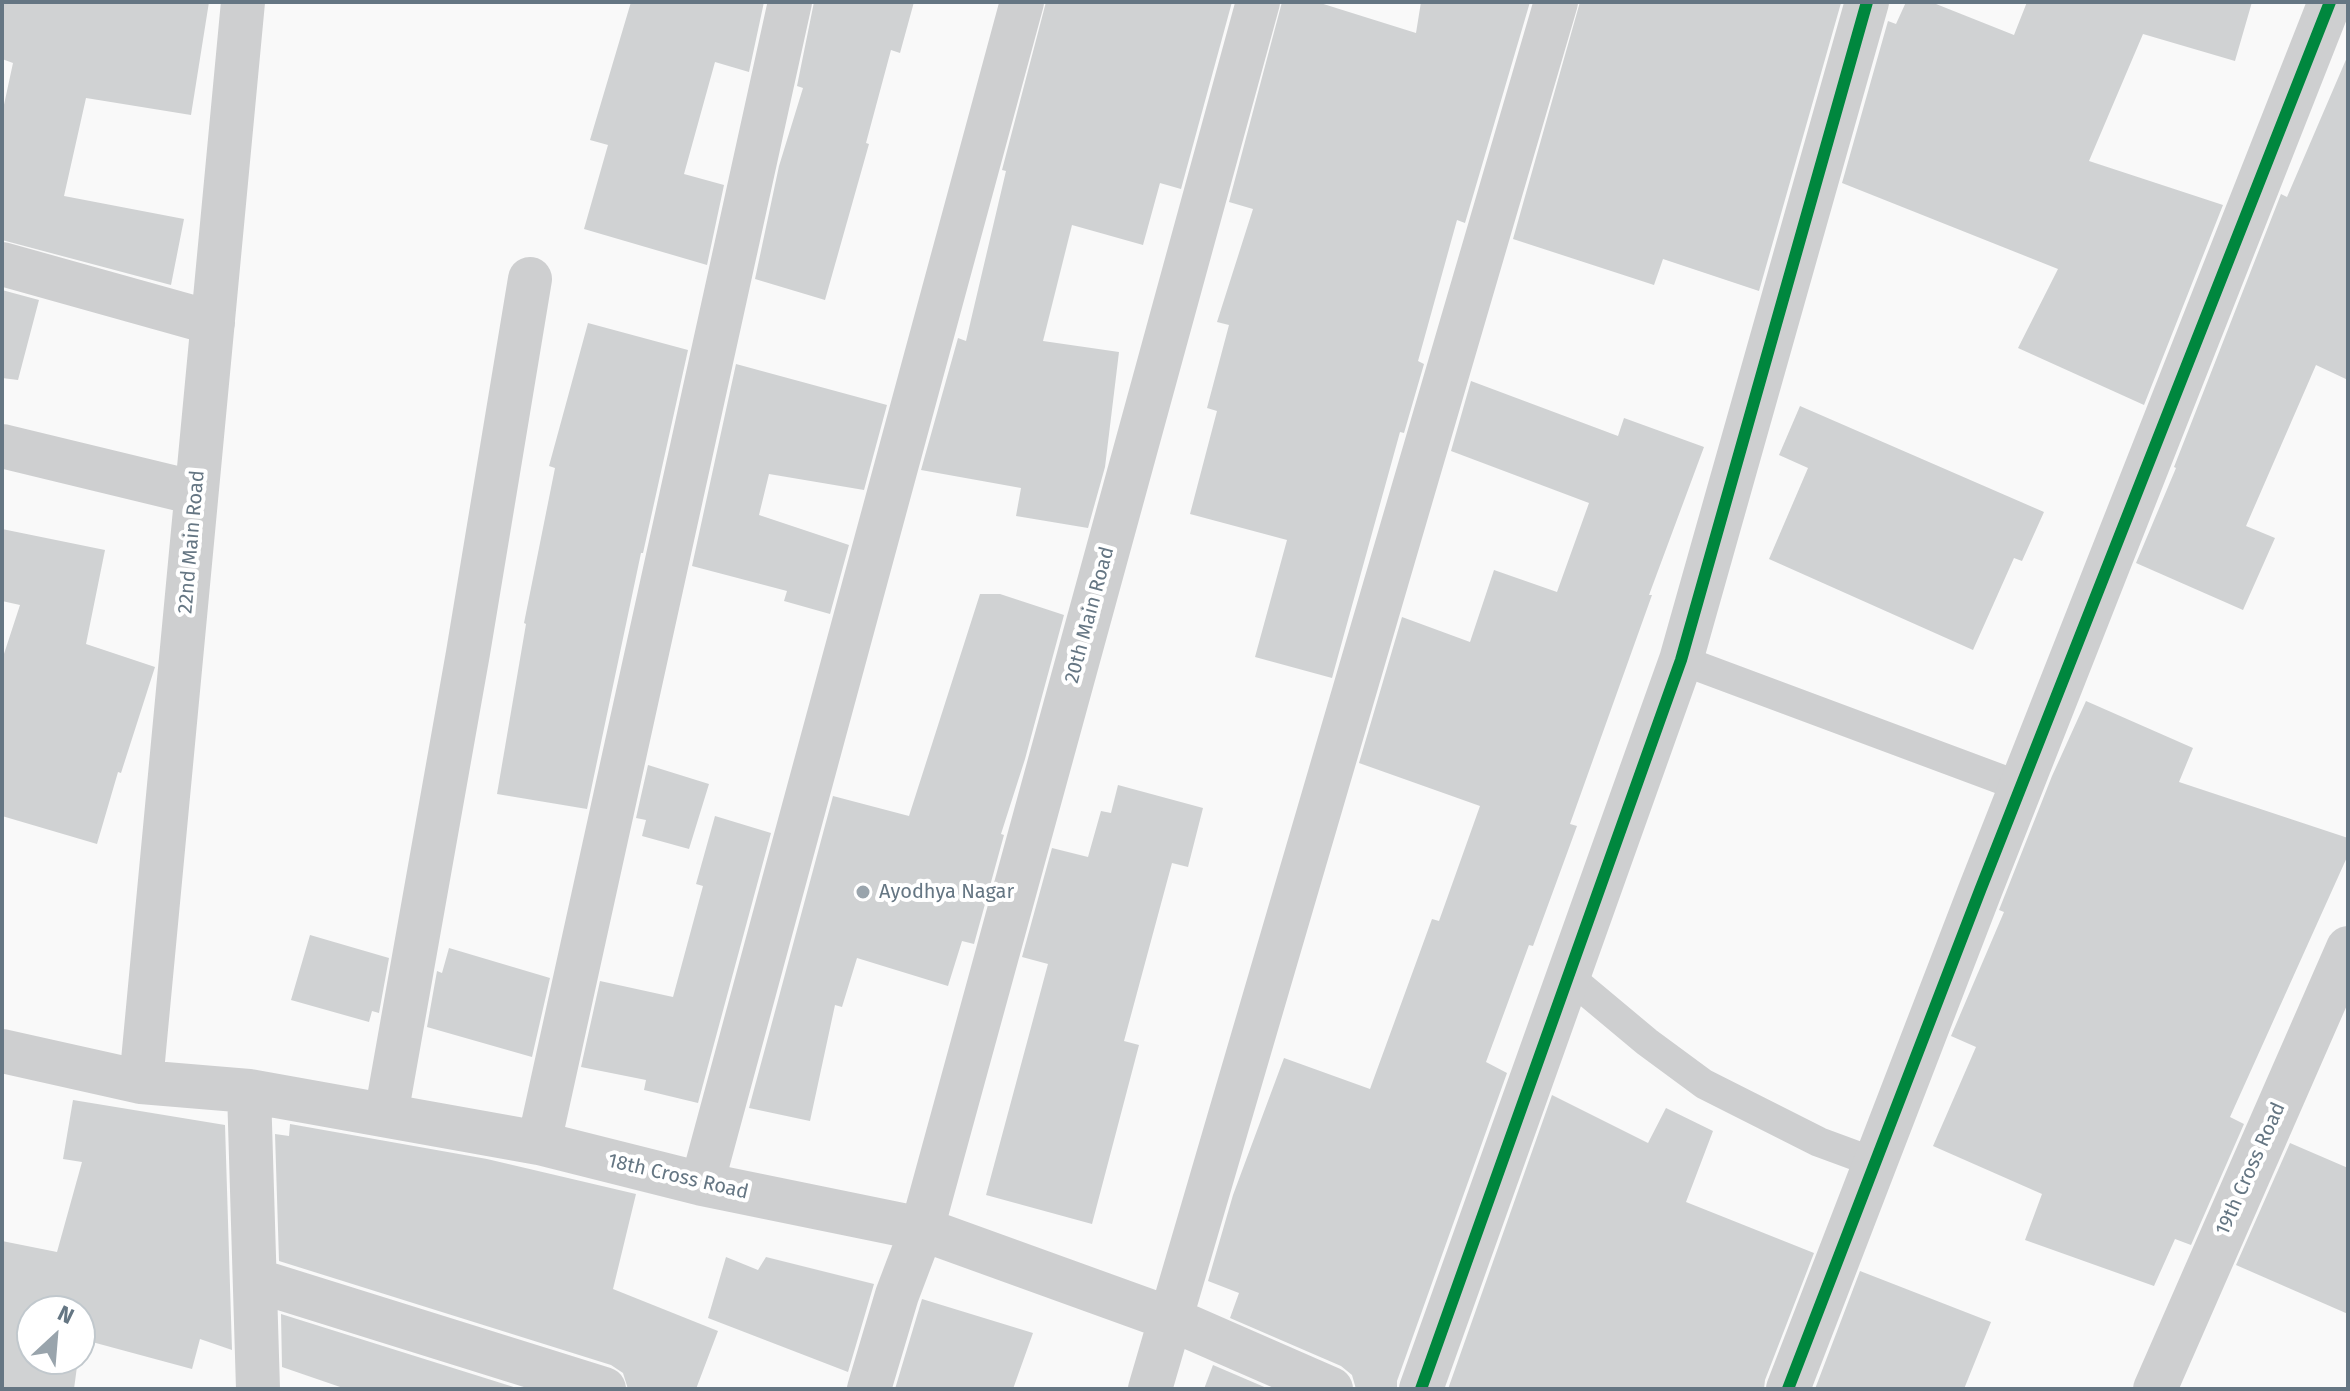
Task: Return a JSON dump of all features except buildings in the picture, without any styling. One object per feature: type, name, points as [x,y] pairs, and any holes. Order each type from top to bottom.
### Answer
[{"type":"street","name":"22nd Main Road","points":[[141,1082],[243,2]]},
{"type":"street","points":[[539,1143],[790,2]]},
{"type":"street","points":[[702,1184],[1022,2]]},
{"type":"street","name":"20th Main Road","points":[[869,1389],[897,1295],[922,1229],[1258,2]]},
{"type":"street","points":[[1150,1389],[1556,2]]},
{"type":"street","points":[[1421,1389],[1681,660],[1867,2]]},
{"type":"street","points":[[1788,1389],[1981,888],[2330,2]]},
{"type":"street","points":[[2,264],[213,323]]},
{"type":"street","points":[[386,1115],[530,279]]},
{"type":"street","points":[[2,446],[196,493]]},
{"type":"street","name":"19th Cross Road","points":[[2155,1389],[2348,948]]},
{"type":"street","name":"18th Cross Road","points":[[2,1051],[141,1082],[249,1091],[539,1143],[702,1184],[922,1229],[1171,1319],[1331,1389]]},
{"type":"street","points":[[249,1091],[258,1389]]},
{"type":"street","points":[[255,1280],[604,1389]]},
{"type":"lane","points":[[1681,660],[2019,786]]},
{"type":"lane","points":[[1568,976],[1647,1042],[1704,1084],[1819,1142],[1876,1163]]},
{"type":"cycle path","points":[[1421,1389],[1681,660],[1867,2]]},
{"type":"cycle path","points":[[1788,1389],[1981,888],[2330,2]]},
{"type":"place","name":"Ayodhya Nagar","points":[[863,892]]}]
